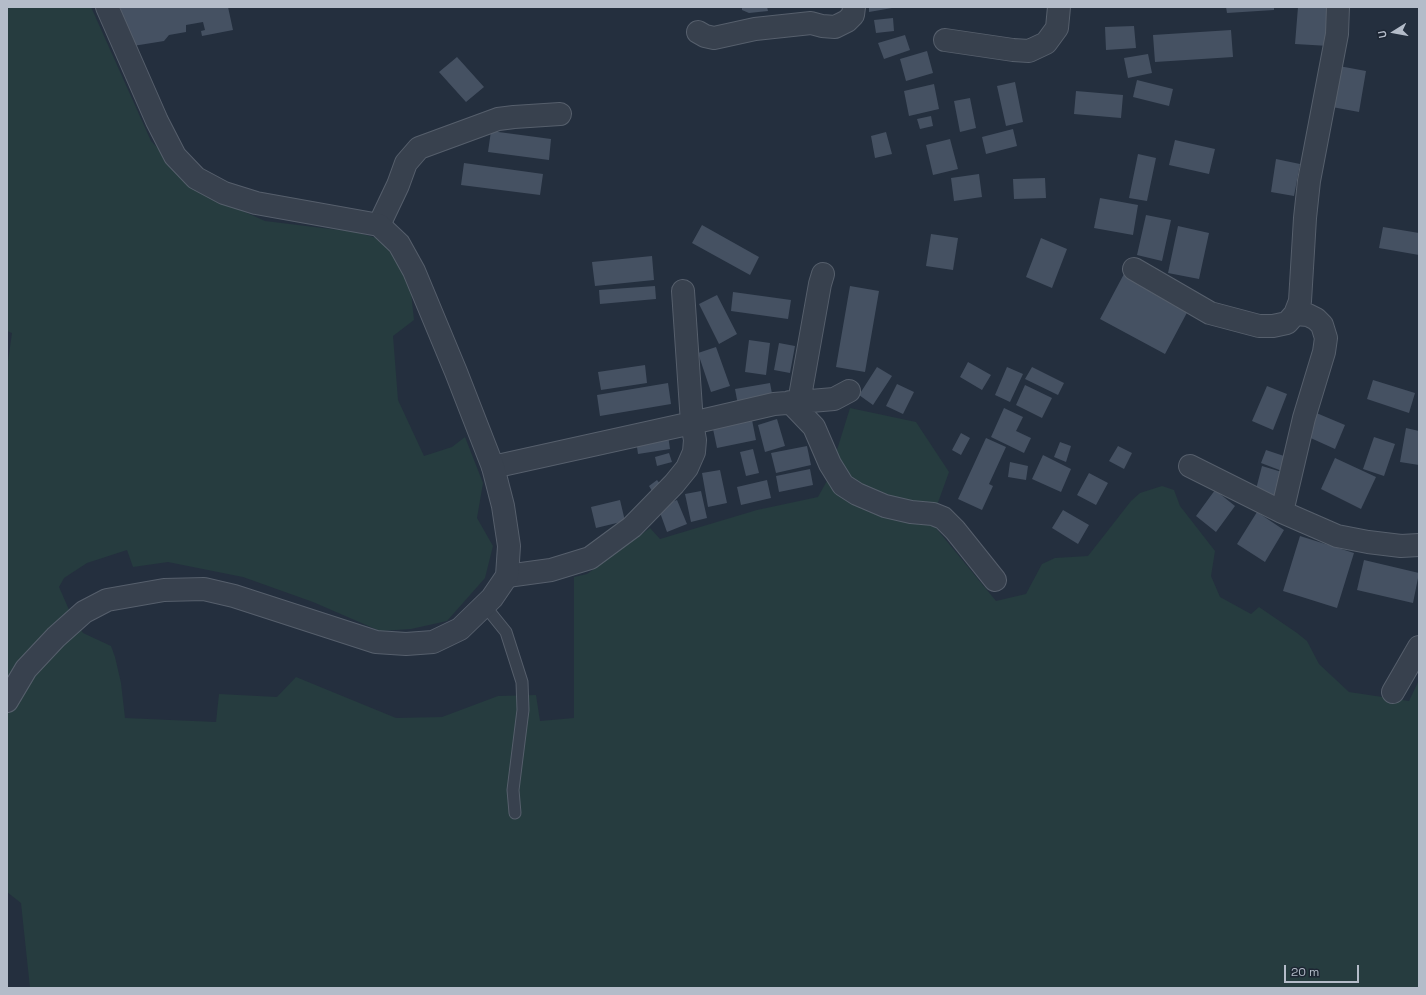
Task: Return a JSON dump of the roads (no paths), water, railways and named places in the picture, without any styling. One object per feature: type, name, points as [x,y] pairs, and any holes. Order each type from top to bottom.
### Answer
[{"type":"street","points":[[7,701],[26,669],[56,637],[84,612],[107,600],[164,590],[204,589],[234,596],[376,642],[406,644],[433,642],[460,629],[492,598],[506,576],[509,546],[503,506],[493,467],[456,372],[414,272],[399,244],[379,225],[256,203],[224,193],[196,178],[174,156],[107,7]]},
{"type":"street","points":[[698,32],[705,36],[714,38],[755,29],[812,23],[822,26],[835,27],[847,21],[853,15],[854,7]]},
{"type":"street","points":[[945,40],[1029,51],[1046,43],[1057,28],[1059,7]]},
{"type":"street","points":[[1134,269],[1210,313],[1259,326],[1273,326],[1287,323],[1295,314],[1300,301],[1305,218],[1309,181],[1337,34],[1338,7]]},
{"type":"street","points":[[379,225],[398,185],[406,163],[419,148],[498,120],[514,117],[560,114]]},
{"type":"street","points":[[823,274],[795,402],[814,427],[830,464],[843,485],[857,494],[885,506],[911,512],[933,514],[943,518],[996,580]]},
{"type":"street","points":[[506,576],[551,570],[590,558],[632,527],[674,484],[687,468],[694,452],[695,440],[692,423],[683,291]]},
{"type":"street","points":[[1282,512],[1304,418],[1324,352],[1326,338],[1322,325],[1316,319],[1308,315],[1295,314]]},
{"type":"street","points":[[493,467],[767,405],[834,400],[849,390]]},
{"type":"street","points":[[1190,466],[1282,512],[1336,536],[1400,546],[1419,545]]},
{"type":"street","points":[[1393,692],[1419,647]]},
{"type":"lane","points":[[485,606],[506,632],[522,682],[523,710],[513,790],[515,813]]}]
